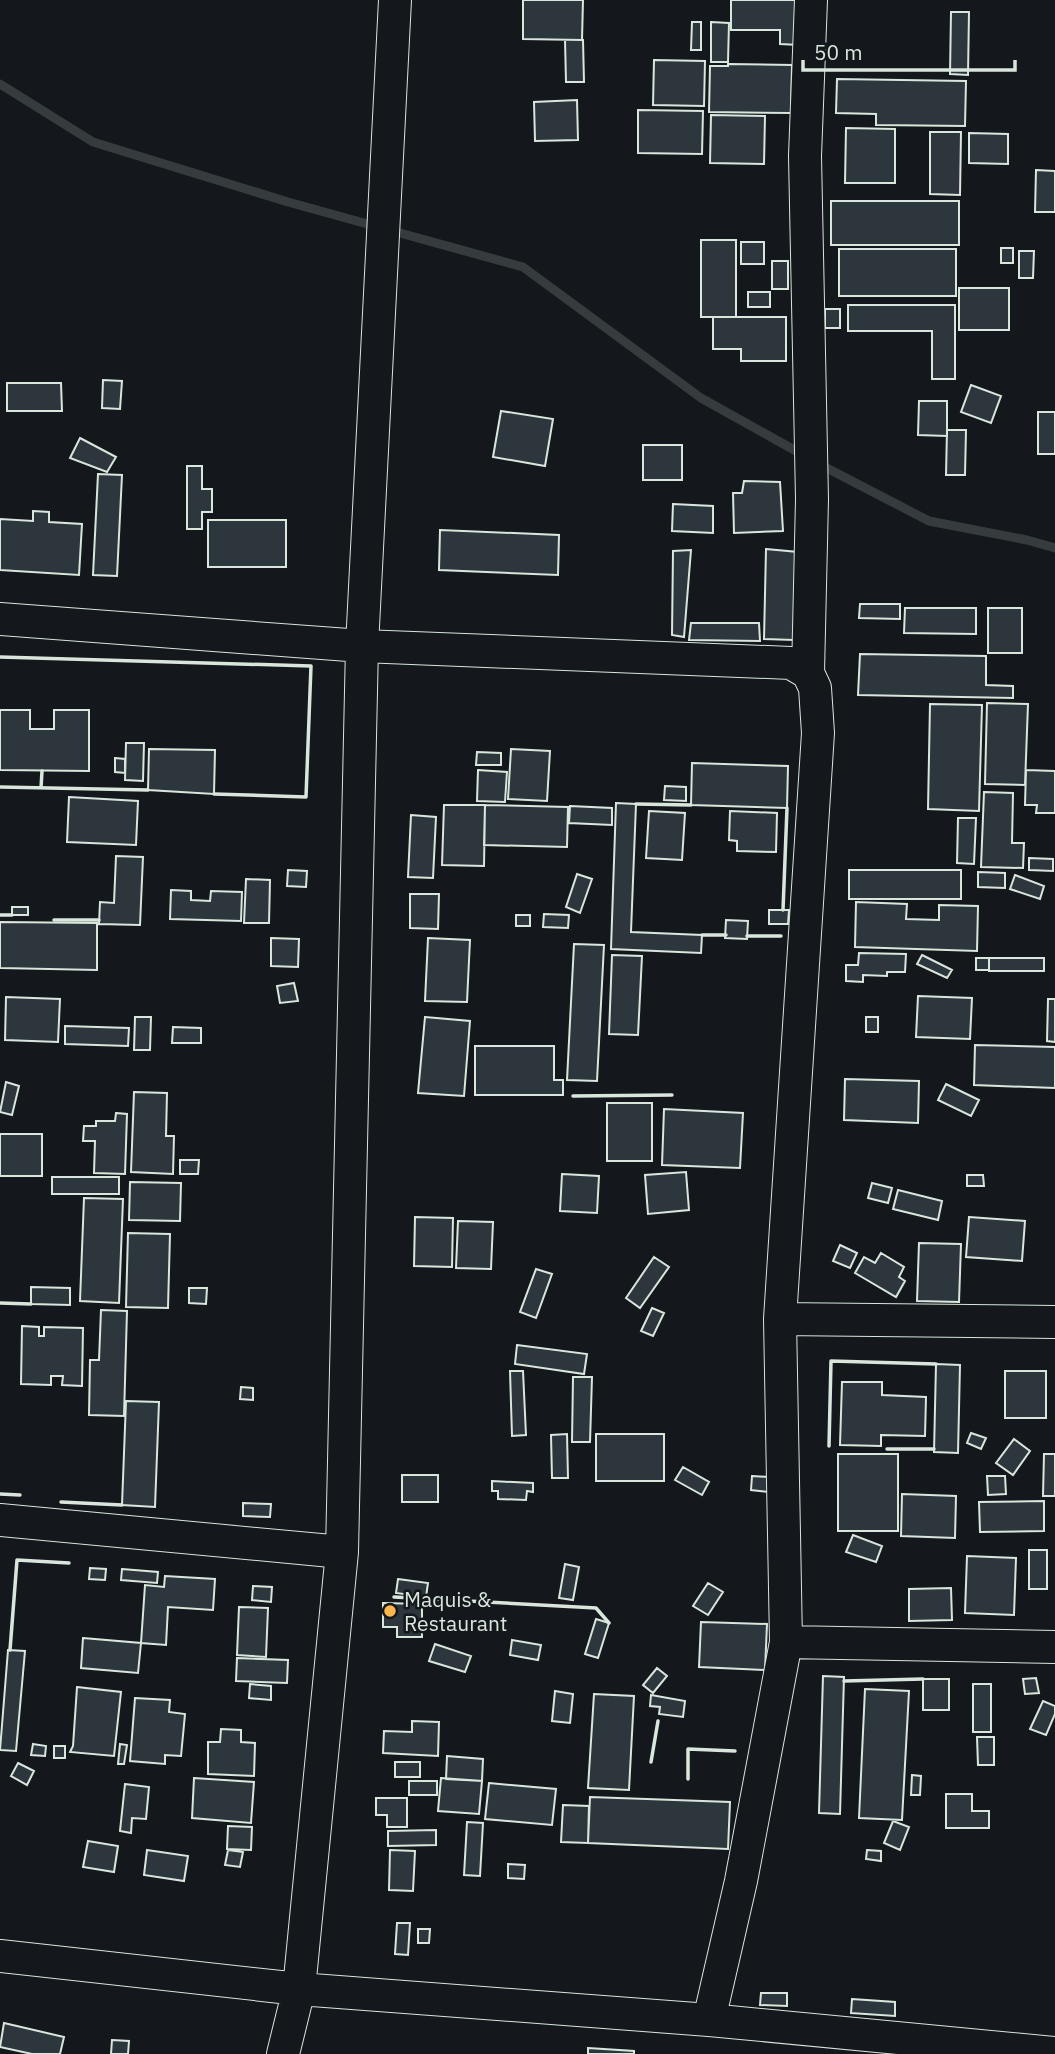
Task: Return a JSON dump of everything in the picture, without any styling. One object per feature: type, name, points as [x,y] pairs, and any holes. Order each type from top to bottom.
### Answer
[{"type":"street","points":[[283,2054],[299,1989],[342,1552],[362,646],[395,0]]},
{"type":"street","points":[[709,2020],[741,1881],[786,1642],[780,1319],[818,733],[815,688],[808,673],[812,499],[805,156],[811,0]]},
{"type":"street","points":[[0,620],[362,646],[791,663],[808,673]]},
{"type":"street","points":[[780,1319],[1055,1322]]},
{"type":"street","points":[[0,1520],[342,1552]]},
{"type":"street","points":[[786,1642],[1055,1647]]},
{"type":"street","points":[[0,1956],[299,1989],[709,2020],[1055,2053]]},
{"type":"building","points":[[523,0],[583,0],[582,40],[523,39]]},
{"type":"building","points":[[731,0],[800,0],[799,45],[780,44],[780,30],[731,30]]},
{"type":"building","points":[[951,12],[969,12],[968,75],[950,74]]},
{"type":"building","points":[[692,22],[701,22],[701,50],[691,50]]},
{"type":"building","points":[[711,22],[729,23],[728,62],[711,62]]},
{"type":"building","points":[[565,40],[583,40],[584,82],[566,82]]},
{"type":"building","points":[[654,60],[705,61],[704,106],[653,105]]},
{"type":"building","points":[[792,65],[791,113],[709,112],[710,66]]},
{"type":"building","points":[[837,79],[966,81],[965,126],[876,125],[876,114],[836,113]]},
{"type":"building","points":[[577,100],[578,140],[535,141],[534,102]]},
{"type":"building","points":[[638,110],[703,111],[702,154],[638,153]]},
{"type":"building","points":[[711,115],[765,116],[764,164],[710,163]]},
{"type":"building","points":[[846,128],[895,129],[895,183],[845,183]]},
{"type":"building","points":[[930,132],[961,132],[960,195],[930,194]]},
{"type":"building","points":[[969,133],[1008,134],[1008,164],[969,163]]},
{"type":"building","points":[[1036,170],[1055,171],[1055,212],[1035,212]]},
{"type":"building","points":[[831,201],[959,201],[959,245],[831,245]]},
{"type":"building","points":[[701,240],[736,240],[736,317],[701,317]]},
{"type":"building","points":[[741,242],[764,242],[764,264],[741,264]]},
{"type":"building","points":[[1001,248],[1013,248],[1013,263],[1001,263]]},
{"type":"building","points":[[839,249],[956,249],[956,296],[839,296]]},
{"type":"building","points":[[1019,251],[1034,251],[1033,278],[1019,278]]},
{"type":"building","points":[[772,261],[788,261],[788,289],[772,289]]},
{"type":"building","points":[[959,288],[1009,288],[1009,330],[959,330]]},
{"type":"building","points":[[748,292],[770,292],[770,307],[748,307]]},
{"type":"building","points":[[848,305],[955,305],[955,379],[932,379],[932,331],[848,331]]},
{"type":"building","points":[[825,309],[840,309],[840,328],[825,328]]},
{"type":"building","points":[[713,317],[786,317],[786,361],[741,361],[741,349],[713,349]]},
{"type":"building","points":[[103,380],[122,381],[120,409],[102,408]]},
{"type":"building","points":[[7,383],[61,383],[62,411],[7,411]]},
{"type":"building","points":[[971,385],[1001,396],[991,423],[961,412]]},
{"type":"building","points":[[919,401],[947,401],[947,436],[918,435]]},
{"type":"building","points":[[501,411],[553,419],[545,466],[493,457]]},
{"type":"building","points":[[1038,412],[1055,412],[1055,454],[1038,454]]},
{"type":"building","points":[[947,430],[966,430],[965,475],[946,475]]},
{"type":"building","points":[[80,438],[116,457],[107,472],[70,458]]},
{"type":"building","points":[[643,445],[682,445],[682,480],[643,480]]},
{"type":"building","points":[[187,466],[202,466],[202,489],[212,489],[212,512],[202,512],[202,529],[187,529]]},
{"type":"building","points":[[98,474],[122,475],[117,576],[93,575]]},
{"type":"building","points":[[744,481],[780,482],[783,531],[734,533],[733,493],[742,493]]},
{"type":"building","points":[[673,504],[713,506],[713,533],[672,531]]},
{"type":"building","points":[[33,511],[49,512],[49,522],[82,524],[79,575],[0,570],[0,519],[33,521]]},
{"type":"building","points":[[208,520],[286,520],[286,567],[208,567]]},
{"type":"building","points":[[440,530],[559,535],[558,575],[439,570]]},
{"type":"building","points":[[766,549],[798,552],[794,640],[764,639]]},
{"type":"building","points":[[691,550],[684,637],[672,635],[673,551]]},
{"type":"building","points":[[860,604],[900,604],[900,619],[859,618]]},
{"type":"building","points":[[905,608],[976,608],[976,634],[904,633]]},
{"type":"building","points":[[988,608],[1022,608],[1022,653],[988,653]]},
{"type":"building","points":[[691,623],[759,623],[760,641],[689,640]]},
{"type":"building","points":[[860,654],[986,656],[986,685],[1013,686],[1013,698],[858,695]]},
{"type":"building","points":[[987,703],[1028,704],[1025,785],[985,784]]},
{"type":"building","points":[[930,704],[982,705],[979,811],[928,809]]},
{"type":"building","points":[[0,710],[30,710],[30,729],[54,729],[54,710],[89,710],[89,771],[0,770]]},
{"type":"building","points":[[126,743],[144,743],[143,781],[125,780]]},
{"type":"building","points":[[149,749],[215,750],[214,794],[148,790]]},
{"type":"building","points":[[511,749],[550,751],[547,801],[508,799]]},
{"type":"building","points":[[477,752],[501,753],[501,765],[476,765]]},
{"type":"building","points":[[115,758],[125,759],[125,773],[115,772]]},
{"type":"building","points":[[692,763],[788,766],[787,808],[691,805]]},
{"type":"building","points":[[478,770],[507,772],[505,802],[477,801]]},
{"type":"building","points":[[1026,770],[1055,771],[1055,813],[1036,813],[1037,805],[1025,805]]},
{"type":"building","points":[[665,786],[686,787],[686,801],[664,800]]},
{"type":"building","points":[[984,792],[1013,793],[1012,843],[1024,843],[1023,868],[981,867]]},
{"type":"building","points":[[69,797],[138,801],[136,845],[67,842]]},
{"type":"building","points":[[616,803],[636,804],[631,932],[702,935],[701,953],[611,949]]},
{"type":"building","points":[[444,805],[485,805],[484,866],[442,865]]},
{"type":"building","points":[[485,805],[568,807],[567,847],[484,845]]},
{"type":"building","points":[[570,806],[612,808],[612,825],[569,823]]},
{"type":"building","points":[[649,811],[685,813],[682,860],[646,858]]},
{"type":"building","points":[[730,811],[777,813],[776,852],[737,851],[737,841],[729,840]]},
{"type":"building","points":[[411,815],[436,817],[433,878],[408,877]]},
{"type":"building","points":[[958,818],[976,818],[974,864],[957,863]]},
{"type":"building","points":[[116,856],[143,857],[140,925],[99,924],[100,902],[114,903]]},
{"type":"building","points":[[1029,858],[1053,859],[1053,871],[1029,870]]},
{"type":"building","points":[[288,870],[307,871],[306,887],[287,886]]},
{"type":"building","points":[[849,870],[961,870],[961,899],[849,899]]},
{"type":"building","points":[[978,872],[1005,873],[1005,888],[978,887]]},
{"type":"building","points":[[577,874],[592,879],[580,913],[566,907]]},
{"type":"building","points":[[1015,875],[1044,886],[1040,899],[1010,889]]},
{"type":"building","points":[[246,879],[270,880],[269,923],[244,923]]},
{"type":"building","points":[[171,890],[191,891],[191,900],[210,901],[211,891],[242,892],[241,921],[170,919]]},
{"type":"building","points":[[410,894],[439,894],[438,929],[410,928]]},
{"type":"building","points":[[856,902],[907,904],[906,919],[939,920],[939,905],[978,906],[977,951],[855,947]]},
{"type":"building","points":[[12,907],[28,907],[28,915],[12,915]]},
{"type":"building","points":[[769,910],[789,910],[788,924],[769,924]]},
{"type":"building","points":[[544,914],[569,915],[568,928],[543,927]]},
{"type":"building","points":[[516,915],[530,915],[530,926],[516,926]]},
{"type":"building","points":[[726,920],[748,921],[747,939],[725,938]]},
{"type":"building","points":[[0,922],[97,923],[97,970],[0,968]]},
{"type":"building","points":[[271,938],[299,939],[298,967],[271,966]]},
{"type":"building","points":[[428,938],[470,940],[467,1002],[425,1001]]},
{"type":"building","points":[[574,944],[604,945],[597,1081],[567,1080]]},
{"type":"building","points":[[859,953],[906,954],[905,972],[887,972],[887,976],[863,975],[863,982],[846,981],[846,965],[858,965]]},
{"type":"building","points":[[612,955],[642,956],[638,1035],[609,1034]]},
{"type":"building","points":[[922,955],[952,970],[947,978],[917,964]]},
{"type":"building","points":[[976,958],[989,958],[989,970],[976,970]]},
{"type":"building","points":[[989,958],[1044,958],[1044,971],[989,971]]},
{"type":"building","points":[[294,983],[298,1001],[280,1003],[277,986]]},
{"type":"building","points":[[918,996],[972,998],[970,1039],[916,1037]]},
{"type":"building","points":[[6,997],[60,999],[58,1042],[5,1040]]},
{"type":"building","points":[[1048,999],[1055,999],[1055,1042],[1047,1041]]},
{"type":"building","points":[[135,1017],[151,1017],[150,1050],[134,1050]]},
{"type":"building","points":[[425,1017],[470,1021],[464,1096],[418,1093]]},
{"type":"building","points":[[866,1017],[878,1017],[878,1032],[866,1032]]},
{"type":"building","points":[[65,1026],[129,1028],[128,1046],[65,1044]]},
{"type":"building","points":[[173,1027],[201,1028],[201,1043],[172,1043]]},
{"type":"building","points":[[975,1045],[1055,1047],[1055,1088],[974,1085]]},
{"type":"building","points":[[475,1046],[554,1046],[554,1080],[563,1080],[563,1095],[475,1095]]},
{"type":"building","points":[[845,1079],[919,1081],[918,1123],[844,1120]]},
{"type":"building","points":[[6,1082],[19,1086],[12,1115],[0,1112]]},
{"type":"building","points":[[946,1084],[979,1100],[971,1116],[938,1100]]},
{"type":"building","points":[[134,1092],[167,1093],[166,1136],[174,1136],[173,1174],[131,1172]]},
{"type":"building","points":[[607,1103],[652,1103],[652,1161],[607,1161]]},
{"type":"building","points":[[664,1109],[743,1113],[740,1168],[662,1165]]},
{"type":"building","points":[[116,1113],[127,1114],[125,1174],[94,1173],[95,1141],[83,1141],[84,1126],[96,1126],[96,1121],[115,1121]]},
{"type":"building","points":[[0,1134],[42,1134],[42,1176],[0,1176]]},
{"type":"building","points":[[180,1160],[199,1160],[198,1174],[180,1174]]},
{"type":"building","points":[[686,1172],[689,1210],[648,1214],[645,1175]]},
{"type":"building","points":[[562,1174],[599,1176],[597,1213],[560,1211]]},
{"type":"building","points":[[967,1175],[983,1175],[984,1186],[967,1186]]},
{"type":"building","points":[[52,1177],[119,1177],[119,1194],[52,1194]]},
{"type":"building","points":[[130,1182],[181,1183],[180,1221],[129,1220]]},
{"type":"building","points":[[872,1183],[892,1188],[888,1203],[868,1198]]},
{"type":"building","points":[[898,1190],[942,1201],[938,1220],[893,1209]]},
{"type":"building","points":[[84,1198],[123,1199],[119,1303],[80,1301]]},
{"type":"building","points":[[415,1217],[453,1218],[452,1267],[414,1266]]},
{"type":"building","points":[[969,1217],[1025,1221],[1022,1261],[966,1257]]},
{"type":"building","points":[[458,1221],[493,1222],[491,1269],[456,1268]]},
{"type":"building","points":[[128,1233],[170,1234],[168,1308],[126,1307]]},
{"type":"building","points":[[919,1243],[961,1244],[959,1302],[917,1301]]},
{"type":"building","points":[[840,1245],[857,1253],[850,1268],[833,1261]]},
{"type":"building","points":[[881,1253],[904,1267],[899,1277],[905,1281],[896,1297],[855,1273],[864,1257],[875,1263]]},
{"type":"building","points":[[654,1257],[669,1267],[640,1308],[626,1298]]},
{"type":"building","points":[[536,1269],[552,1274],[536,1318],[520,1312]]},
{"type":"building","points":[[31,1287],[70,1288],[70,1305],[31,1304]]},
{"type":"building","points":[[189,1288],[207,1288],[206,1304],[189,1303]]},
{"type":"building","points":[[652,1308],[664,1313],[653,1336],[641,1331]]},
{"type":"building","points":[[101,1310],[127,1311],[124,1416],[89,1415],[90,1360],[99,1360]]},
{"type":"building","points":[[22,1326],[39,1327],[39,1336],[44,1336],[44,1327],[83,1328],[82,1386],[62,1385],[63,1376],[51,1376],[51,1385],[21,1384]]},
{"type":"building","points":[[517,1345],[587,1354],[584,1374],[515,1364]]},
{"type":"building","points":[[936,1364],[960,1365],[958,1453],[934,1452]]},
{"type":"building","points":[[510,1371],[523,1371],[526,1435],[512,1436]]},
{"type":"building","points":[[1005,1371],[1046,1371],[1046,1418],[1005,1418]]},
{"type":"building","points":[[573,1377],[592,1377],[590,1442],[572,1442]]},
{"type":"building","points":[[842,1382],[882,1382],[882,1395],[926,1397],[925,1436],[881,1435],[881,1446],[840,1445]]},
{"type":"building","points":[[241,1387],[253,1388],[253,1400],[240,1399]]},
{"type":"building","points":[[126,1401],[159,1402],[155,1507],[122,1505]]},
{"type":"building","points":[[971,1433],[986,1438],[981,1449],[967,1443]]},
{"type":"building","points":[[567,1434],[568,1478],[552,1478],[551,1435]]},
{"type":"building","points":[[596,1434],[664,1434],[664,1481],[596,1481]]},
{"type":"building","points":[[1014,1439],[1030,1451],[1013,1475],[996,1463]]},
{"type":"building","points":[[838,1454],[898,1454],[898,1531],[838,1531]]},
{"type":"building","points":[[1044,1454],[1055,1454],[1055,1496],[1043,1496]]},
{"type":"building","points":[[683,1467],[709,1482],[702,1495],[675,1480]]},
{"type":"building","points":[[402,1475],[438,1475],[438,1502],[402,1502]]},
{"type":"building","points":[[752,1476],[769,1477],[768,1492],[751,1490]]},
{"type":"building","points":[[987,1476],[1005,1476],[1006,1494],[988,1495]]},
{"type":"building","points":[[492,1481],[533,1483],[533,1492],[527,1491],[526,1500],[498,1499],[498,1491],[492,1491]]},
{"type":"building","points":[[902,1494],[956,1496],[955,1538],[901,1536]]},
{"type":"building","points":[[1044,1501],[1044,1531],[980,1532],[979,1502]]},
{"type":"building","points":[[243,1503],[271,1504],[270,1517],[243,1516]]},
{"type":"building","points":[[853,1535],[882,1546],[876,1562],[846,1552]]},
{"type":"building","points":[[1029,1550],[1047,1550],[1047,1589],[1029,1589]]},
{"type":"building","points":[[967,1556],[1016,1558],[1014,1615],[965,1613]]},
{"type":"building","points":[[565,1564],[579,1567],[573,1600],[559,1598]]},
{"type":"building","points":[[90,1568],[106,1569],[105,1580],[89,1579]]},
{"type":"building","points":[[122,1569],[158,1572],[157,1583],[121,1580]]},
{"type":"building","points":[[165,1576],[215,1579],[213,1610],[168,1607],[166,1645],[141,1643],[145,1585],[164,1587]]},
{"type":"building","points":[[398,1579],[428,1583],[426,1597],[396,1593]]},
{"type":"building","points":[[708,1583],[723,1592],[708,1615],[693,1606]]},
{"type":"building","points":[[253,1586],[272,1587],[271,1602],[252,1600]]},
{"type":"building","points":[[951,1588],[952,1620],[909,1621],[909,1589]]},
{"type":"building","points":[[383,1603],[422,1604],[422,1637],[397,1637],[397,1627],[383,1627]]},
{"type":"building","points":[[239,1607],[268,1608],[266,1657],[237,1655]]},
{"type":"building","points":[[596,1619],[609,1623],[598,1658],[585,1654]]},
{"type":"building","points":[[701,1622],[767,1624],[765,1670],[699,1667]]},
{"type":"building","points":[[83,1638],[141,1643],[138,1673],[81,1668]]},
{"type":"building","points":[[512,1640],[541,1645],[538,1660],[510,1655]]},
{"type":"building","points":[[435,1644],[471,1656],[465,1672],[429,1661]]},
{"type":"building","points":[[8,1650],[25,1651],[16,1751],[0,1750]]},
{"type":"building","points":[[237,1658],[288,1660],[287,1683],[236,1681]]},
{"type":"building","points":[[657,1668],[667,1676],[653,1693],[643,1685]]},
{"type":"building","points":[[823,1676],[844,1677],[840,1814],[819,1813]]},
{"type":"building","points":[[1036,1678],[1039,1693],[1025,1694],[1023,1679]]},
{"type":"building","points":[[923,1679],[949,1679],[949,1710],[923,1710]]},
{"type":"building","points":[[250,1684],[271,1686],[271,1700],[249,1698]]},
{"type":"building","points":[[973,1684],[991,1684],[991,1732],[973,1732]]},
{"type":"building","points":[[77,1687],[121,1692],[114,1756],[70,1752],[73,1746]]},
{"type":"building","points":[[865,1689],[909,1691],[902,1820],[859,1818]]},
{"type":"building","points":[[555,1691],[573,1694],[570,1723],[552,1721]]},
{"type":"building","points":[[594,1694],[634,1696],[629,1790],[588,1788]]},
{"type":"building","points":[[651,1695],[685,1701],[683,1717],[659,1714],[660,1707],[650,1706]]},
{"type":"building","points":[[135,1698],[170,1700],[169,1712],[185,1714],[181,1756],[165,1755],[165,1764],[130,1761]]},
{"type":"building","points":[[1043,1701],[1055,1706],[1055,1714],[1046,1735],[1030,1729]]},
{"type":"building","points":[[412,1721],[439,1722],[438,1756],[383,1753],[384,1731],[412,1732]]},
{"type":"building","points":[[221,1729],[241,1730],[241,1742],[255,1743],[254,1776],[208,1774],[208,1742],[220,1742]]},
{"type":"building","points":[[977,1737],[994,1737],[994,1765],[978,1765]]},
{"type":"building","points":[[33,1744],[46,1746],[45,1756],[31,1755]]},
{"type":"building","points":[[120,1744],[127,1745],[124,1764],[118,1764]]},
{"type":"building","points":[[54,1746],[65,1746],[65,1758],[54,1758]]},
{"type":"building","points":[[447,1756],[483,1759],[482,1781],[446,1779]]},
{"type":"building","points":[[395,1762],[420,1762],[420,1777],[395,1777]]},
{"type":"building","points":[[18,1763],[34,1771],[27,1785],[11,1776]]},
{"type":"building","points":[[912,1775],[921,1776],[920,1795],[911,1795]]},
{"type":"building","points":[[194,1778],[254,1782],[251,1823],[192,1818]]},
{"type":"building","points":[[441,1778],[482,1781],[479,1814],[438,1811]]},
{"type":"building","points":[[409,1781],[437,1781],[437,1795],[409,1795]]},
{"type":"building","points":[[489,1783],[556,1789],[552,1825],[485,1819]]},
{"type":"building","points":[[125,1784],[149,1787],[146,1819],[132,1818],[131,1833],[120,1831]]},
{"type":"building","points":[[946,1794],[972,1794],[972,1811],[989,1811],[989,1828],[946,1828]]},
{"type":"building","points":[[590,1797],[730,1802],[728,1849],[588,1843]]},
{"type":"building","points":[[376,1798],[407,1798],[407,1827],[387,1827],[387,1815],[376,1815]]},
{"type":"building","points":[[563,1805],[589,1806],[588,1843],[561,1842]]},
{"type":"building","points":[[893,1821],[909,1827],[900,1850],[884,1843]]},
{"type":"building","points":[[467,1822],[483,1823],[480,1876],[464,1875]]},
{"type":"building","points":[[228,1826],[252,1827],[251,1850],[227,1849]]},
{"type":"building","points":[[436,1830],[436,1845],[388,1846],[388,1831]]},
{"type":"building","points":[[88,1841],[118,1846],[114,1872],[83,1867]]},
{"type":"building","points":[[147,1850],[188,1856],[184,1881],[144,1875]]},
{"type":"building","points":[[228,1850],[243,1852],[240,1867],[225,1865]]},
{"type":"building","points":[[390,1850],[415,1851],[413,1891],[389,1890]]},
{"type":"building","points":[[867,1850],[881,1851],[881,1861],[866,1859]]},
{"type":"building","points":[[508,1864],[525,1865],[524,1879],[508,1878]]},
{"type":"building","points":[[397,1923],[410,1923],[408,1955],[395,1954]]},
{"type":"building","points":[[418,1929],[430,1929],[429,1943],[418,1943]]},
{"type":"building","points":[[761,1993],[787,1993],[787,2006],[760,2005]]},
{"type":"building","points":[[852,1999],[895,2002],[895,2016],[851,2013]]},
{"type":"building","points":[[4,2023],[64,2037],[60,2054],[32,2054],[0,2047]]},
{"type":"building","points":[[112,2040],[129,2041],[128,2054],[111,2054]]},
{"type":"building","points":[[588,2048],[634,2051],[634,2054],[588,2054]]},
{"type":"waterway","points":[[0,84],[93,142],[288,202],[523,267],[701,398],[805,456]]},
{"type":"waterway","points":[[817,463],[929,521],[1055,548]]},
{"type":"wall","points":[[0,657],[311,666],[306,797],[214,794]]},
{"type":"wall","points":[[41,788],[42,771]]},
{"type":"wall","points":[[0,787],[148,790]]},
{"type":"wall","points":[[636,804],[691,805]]},
{"type":"wall","points":[[783,910],[787,808]]},
{"type":"wall","points":[[0,915],[12,915]]},
{"type":"wall","points":[[54,920],[99,920]]},
{"type":"wall","points":[[702,935],[726,935]]},
{"type":"wall","points":[[747,936],[781,936]]},
{"type":"wall","points":[[573,1096],[672,1095]]},
{"type":"wall","points":[[0,1303],[31,1304]]},
{"type":"wall","points":[[829,1446],[831,1361],[936,1364]]},
{"type":"wall","points":[[887,1449],[934,1449]]},
{"type":"wall","points":[[0,1494],[20,1495]]},
{"type":"wall","points":[[61,1502],[122,1505]]},
{"type":"wall","points":[[10,1650],[17,1560],[69,1563]]},
{"type":"wall","points":[[394,1597],[596,1608],[609,1623]]},
{"type":"wall","points":[[844,1681],[923,1679]]},
{"type":"wall","points":[[651,1762],[658,1721]]},
{"type":"wall","points":[[688,1779],[688,1749],[735,1751]]},
{"type":"place","name":"Maquis & Restaurant","points":[[390,1611]]}]
